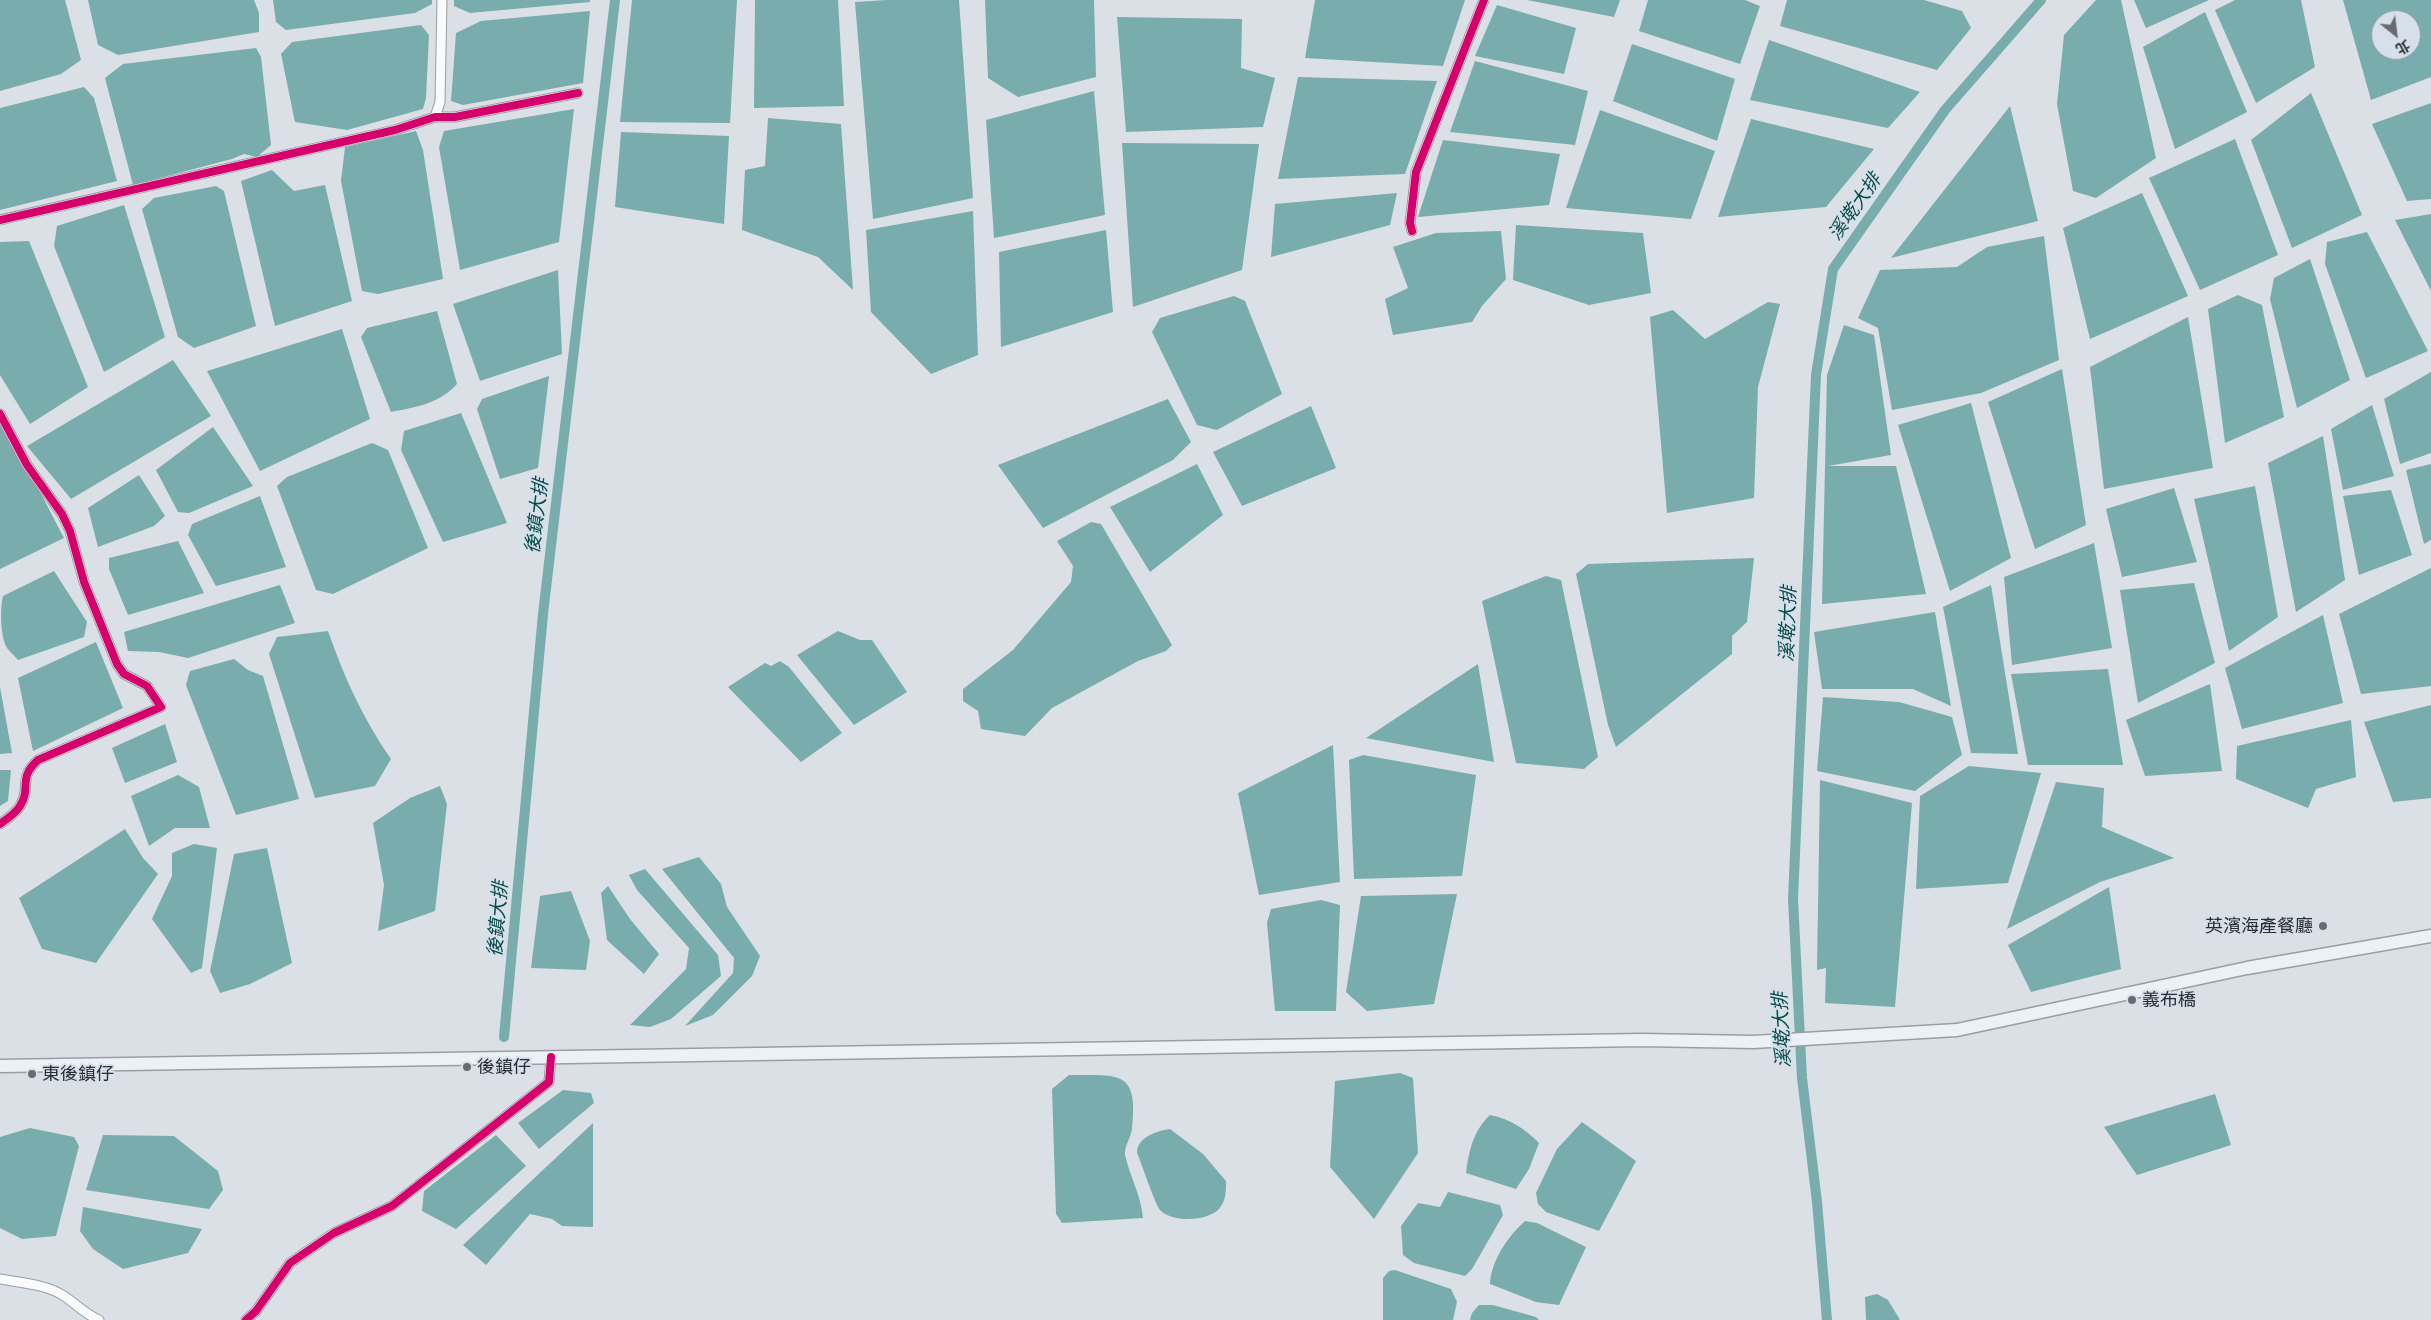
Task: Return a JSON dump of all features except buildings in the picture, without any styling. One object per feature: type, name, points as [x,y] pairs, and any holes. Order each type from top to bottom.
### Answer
[{"type":"main road","points":[[0,1066],[1642,1040],[1759,1042],[1801,1040],[1956,1030],[2247,968],[2431,936]]},
{"type":"street","points":[[434,117],[440,102],[442,0]]},
{"type":"street","points":[[1412,231],[1410,223],[1416,172],[1484,0]]},
{"type":"street","points":[[0,220],[395,130],[434,117],[455,117],[578,93]]},
{"type":"street","points":[[0,414],[27,465],[62,514],[70,531],[84,582],[117,664],[124,674],[147,686],[161,707],[38,760],[29,768],[25,775],[25,796],[20,807],[0,824]]},
{"type":"street","points":[[246,1320],[256,1311],[290,1263],[334,1233],[392,1206],[550,1082],[551,1057]]},
{"type":"street","points":[[0,1279],[50,1288],[64,1295],[87,1314],[99,1320]]},
{"type":"water","points":[[0,0],[65,0],[81,60],[61,74],[0,91]]},
{"type":"water","points":[[88,0],[254,0],[259,13],[259,32],[118,55],[98,45]]},
{"type":"water","points":[[273,0],[432,0],[432,4],[415,13],[286,30],[276,22]]},
{"type":"water","points":[[454,0],[590,0],[590,2],[470,13],[454,6]]},
{"type":"water","points":[[632,0],[737,0],[730,123],[620,122]]},
{"type":"water","points":[[755,0],[838,0],[844,106],[754,108]]},
{"type":"water","points":[[959,0],[973,198],[873,219],[855,2]]},
{"type":"water","points":[[985,0],[1094,0],[1096,77],[1018,97],[988,78]]},
{"type":"water","points":[[1315,0],[1465,0],[1443,66],[1305,58]]},
{"type":"water","points":[[1527,0],[1620,0],[1614,17]]},
{"type":"water","points":[[1648,0],[1745,0],[1760,6],[1740,64],[1639,31]]},
{"type":"water","points":[[1787,0],[1924,0],[1962,11],[1971,28],[1937,70],[1780,26]]},
{"type":"water","points":[[2096,0],[2121,0],[2156,158],[2096,198],[2073,191],[2057,104],[2064,35]]},
{"type":"water","points":[[2134,0],[2209,0],[2146,28]]},
{"type":"water","points":[[2235,0],[2301,0],[2315,67],[2256,103],[2215,10]]},
{"type":"water","points":[[2343,0],[2431,0],[2431,77],[2371,100]]},
{"type":"water","points":[[1497,5],[1576,28],[1564,74],[1475,56]]},
{"type":"water","points":[[590,11],[583,83],[463,105],[451,101],[456,33],[481,21]]},
{"type":"water","points":[[2205,12],[2247,112],[2175,149],[2143,47]]},
{"type":"water","points":[[1117,17],[1242,19],[1241,68],[1275,78],[1263,127],[1126,132]]},
{"type":"water","points":[[421,25],[429,35],[426,98],[423,109],[347,130],[295,122],[281,54],[292,42]]},
{"type":"water","points":[[1769,40],[1920,92],[1888,128],[1750,100]]},
{"type":"water","points":[[1632,44],[1735,79],[1717,141],[1613,101]]},
{"type":"water","points":[[256,48],[261,57],[271,145],[257,157],[244,154],[232,159],[133,185],[105,78],[123,64]]},
{"type":"water","points":[[1475,61],[1588,91],[1575,145],[1450,132]]},
{"type":"water","points":[[1298,77],[1437,81],[1405,174],[1278,179]]},
{"type":"water","points":[[84,87],[94,98],[117,181],[0,210],[0,108]]},
{"type":"water","points":[[1094,91],[1105,215],[994,238],[986,120]]},
{"type":"water","points":[[2311,93],[2362,215],[2292,248],[2251,140]]},
{"type":"water","points":[[2431,103],[2431,199],[2407,201],[2372,124]]},
{"type":"water","points":[[2010,106],[2038,221],[1891,258]]},
{"type":"water","points":[[574,109],[559,242],[460,270],[439,147],[444,131]]},
{"type":"water","points":[[1600,110],[1715,151],[1691,219],[1566,208]]},
{"type":"water","points":[[768,118],[841,124],[853,290],[818,257],[742,230],[745,170],[765,166]]},
{"type":"water","points":[[1751,119],[1874,149],[1826,207],[1718,217]]},
{"type":"water","points":[[416,131],[423,150],[443,279],[378,294],[362,291],[341,181],[345,147]]},
{"type":"water","points":[[621,132],[729,136],[724,224],[615,207]]},
{"type":"water","points":[[2235,139],[2278,255],[2200,290],[2149,178]]},
{"type":"water","points":[[1443,140],[1560,154],[1549,205],[1418,217]]},
{"type":"water","points":[[1122,143],[1259,144],[1242,270],[1133,307]]},
{"type":"water","points":[[272,170],[294,191],[325,185],[352,301],[275,326],[241,181]]},
{"type":"water","points":[[216,186],[224,191],[256,326],[194,348],[178,337],[142,209],[154,198]]},
{"type":"water","points":[[1397,193],[1390,225],[1271,257],[1275,204]]},
{"type":"water","points":[[2142,193],[2188,296],[2090,339],[2063,228]]},
{"type":"water","points":[[124,205],[165,337],[104,372],[54,246],[57,226]]},
{"type":"water","points":[[973,211],[978,355],[931,374],[871,312],[866,230]]},
{"type":"water","points":[[2431,214],[2431,291],[2395,220]]},
{"type":"water","points":[[1516,225],[1643,233],[1651,293],[1589,305],[1513,280]]},
{"type":"water","points":[[1106,230],[1113,312],[1001,347],[999,252]]},
{"type":"water","points":[[1501,231],[1506,279],[1482,306],[1472,322],[1393,335],[1385,299],[1408,288],[1393,247],[1436,233]]},
{"type":"water","points":[[2367,232],[2428,351],[2366,378],[2325,264],[2327,242]]},
{"type":"water","points":[[2044,236],[2059,360],[1981,393],[1892,410],[1878,328],[1858,318],[1880,270],[1957,267],[1987,247]]},
{"type":"water","points":[[29,241],[88,387],[30,424],[0,375],[0,242]]},
{"type":"water","points":[[2310,259],[2350,380],[2297,408],[2270,299],[2274,278]]},
{"type":"water","points":[[558,270],[562,354],[480,381],[453,304]]},
{"type":"water","points":[[2238,295],[2262,305],[2284,417],[2225,443],[2208,309]]},
{"type":"water","points":[[1234,296],[1245,301],[1282,394],[1217,430],[1197,425],[1152,332],[1160,318]]},
{"type":"water","points":[[1768,302],[1780,304],[1758,387],[1754,498],[1667,513],[1650,317],[1673,310],[1705,339]]},
{"type":"water","points":[[437,311],[457,384],[443,396],[427,404],[391,412],[361,337],[367,328]]},
{"type":"water","points":[[2188,317],[2213,468],[2104,489],[2090,367]]},
{"type":"water","points":[[1844,325],[1874,335],[1891,455],[1828,466],[1896,466],[1926,594],[1822,604],[1827,375]]},
{"type":"water","points":[[342,329],[370,419],[260,471],[207,371]]},
{"type":"water","points":[[173,360],[211,416],[71,499],[27,446]]},
{"type":"water","points":[[2062,369],[2086,525],[2035,549],[1988,402]]},
{"type":"water","points":[[2431,372],[2431,453],[2400,464],[2384,399]]},
{"type":"water","points":[[549,376],[538,468],[500,479],[477,409],[482,399]]},
{"type":"water","points":[[1168,399],[1191,442],[1173,460],[1043,528],[998,465]]},
{"type":"water","points":[[1971,403],[2011,558],[1950,591],[1898,425]]},
{"type":"water","points":[[2372,405],[2394,476],[2343,490],[2331,429]]},
{"type":"water","points":[[1311,406],[1336,468],[1242,506],[1213,452]]},
{"type":"water","points":[[461,413],[507,523],[443,542],[401,450],[404,431]]},
{"type":"water","points":[[0,415],[64,538],[0,569]]},
{"type":"water","points":[[213,427],[253,486],[189,513],[178,512],[156,470]]},
{"type":"water","points":[[2323,436],[2345,580],[2296,612],[2268,463]]},
{"type":"water","points":[[372,443],[388,450],[428,548],[333,594],[316,590],[277,486],[287,477]]},
{"type":"water","points":[[1197,464],[1223,515],[1150,572],[1110,507]]},
{"type":"water","points":[[2431,464],[2431,540],[2424,544],[2406,470]]},
{"type":"water","points":[[139,475],[165,516],[154,526],[98,547],[88,508]]},
{"type":"water","points":[[2255,486],[2278,617],[2229,651],[2194,499]]},
{"type":"water","points":[[2174,488],[2197,562],[2122,577],[2106,509]]},
{"type":"water","points":[[2391,490],[2412,555],[2359,575],[2343,496]]},
{"type":"water","points":[[260,496],[286,567],[216,586],[188,535],[192,524]]},
{"type":"water","points":[[1091,522],[1101,524],[1172,645],[1166,651],[1138,661],[1052,708],[1025,736],[981,729],[978,711],[963,701],[963,689],[1013,650],[1071,582],[1073,566],[1057,541]]},
{"type":"water","points":[[178,541],[204,593],[128,615],[109,569],[109,558]]},
{"type":"water","points":[[2094,543],[2112,648],[2012,665],[2004,577]]},
{"type":"water","points":[[1754,558],[1747,622],[1732,636],[1732,654],[1616,747],[1608,725],[1576,574],[1588,564]]},
{"type":"water","points":[[2431,568],[2431,686],[2361,694],[2339,614]]},
{"type":"water","points":[[54,571],[87,622],[84,637],[18,660],[7,648],[3,636],[1,608],[3,596]]},
{"type":"water","points":[[1546,576],[1561,580],[1598,757],[1584,769],[1516,763],[1482,601]]},
{"type":"water","points":[[2194,583],[2215,663],[2138,703],[2120,590]]},
{"type":"water","points":[[280,585],[295,623],[188,658],[159,652],[128,651],[124,632]]},
{"type":"water","points":[[1991,585],[2018,754],[1971,753],[1943,607]]},
{"type":"water","points":[[1935,612],[1951,706],[1913,689],[1822,689],[1814,632]]},
{"type":"water","points":[[2323,615],[2343,703],[2242,729],[2225,668]]},
{"type":"water","points":[[328,631],[355,697],[391,759],[375,786],[315,798],[269,654],[277,637]]},
{"type":"water","points":[[838,631],[860,640],[872,640],[907,692],[854,725],[797,655]]},
{"type":"water","points":[[96,642],[123,708],[33,751],[18,678]]},
{"type":"water","points":[[234,659],[248,670],[263,676],[299,799],[236,815],[186,685],[190,671]]},
{"type":"water","points":[[780,661],[789,667],[842,733],[801,762],[728,687],[765,663],[771,666]]},
{"type":"water","points":[[1478,664],[1494,762],[1366,738]]},
{"type":"water","points":[[2108,669],[2123,765],[2028,765],[2011,674]]},
{"type":"water","points":[[2210,684],[2222,771],[2145,776],[2126,720]]},
{"type":"water","points":[[0,687],[12,753],[0,754]]},
{"type":"water","points":[[1823,697],[1899,702],[1952,717],[1962,755],[1915,791],[1817,771]]},
{"type":"water","points":[[2431,705],[2431,798],[2393,802],[2364,722]]},
{"type":"water","points":[[2351,720],[2356,777],[2316,789],[2308,808],[2236,779],[2237,746]]},
{"type":"water","points":[[165,724],[177,762],[125,783],[112,748]]},
{"type":"water","points":[[1333,745],[1340,882],[1259,895],[1238,793]]},
{"type":"water","points":[[1363,755],[1476,775],[1462,876],[1354,879],[1349,760]]},
{"type":"water","points":[[1969,766],[2041,773],[2008,883],[1916,889],[1920,796]]},
{"type":"water","points":[[0,770],[11,770],[8,801],[0,806]]},
{"type":"water","points":[[178,775],[199,787],[210,828],[175,828],[149,846],[131,796]]},
{"type":"water","points":[[1820,780],[1912,803],[1895,1007],[1825,1003],[1826,968],[1817,970]]},
{"type":"water","points":[[2056,782],[2104,788],[2102,827],[2174,858],[2100,882],[2007,929]]},
{"type":"water","points":[[440,786],[447,804],[435,911],[378,931],[384,885],[373,823],[410,798]]},
{"type":"water","points":[[125,829],[143,858],[158,874],[96,963],[42,949],[19,898]]},
{"type":"water","points":[[194,844],[217,848],[202,968],[191,973],[152,919],[172,876],[172,853]]},
{"type":"water","points":[[267,848],[292,963],[250,984],[220,993],[210,971],[234,854]]},
{"type":"water","points":[[699,857],[721,884],[727,907],[760,956],[752,976],[713,1015],[685,1026],[733,973],[734,958],[662,869]]},
{"type":"water","points":[[645,869],[718,955],[721,976],[671,1019],[650,1027],[630,1025],[686,969],[689,948],[637,890],[629,875]]},
{"type":"water","points":[[608,886],[630,919],[659,954],[644,974],[607,940],[601,893]]},
{"type":"water","points":[[2109,887],[2121,969],[2031,992],[2008,945]]},
{"type":"water","points":[[571,891],[590,941],[586,970],[531,968],[540,896]]},
{"type":"water","points":[[1457,894],[1434,1004],[1367,1011],[1346,992],[1361,896]]},
{"type":"water","points":[[1321,900],[1340,905],[1336,1011],[1275,1011],[1267,923],[1271,909]]},
{"type":"water","points":[[1400,1073],[1413,1078],[1418,1153],[1374,1219],[1330,1167],[1335,1081]]},
{"type":"water","points":[[1069,1075],[1112,1076],[1128,1085],[1132,1095],[1133,1109],[1132,1129],[1125,1155],[1140,1202],[1143,1218],[1062,1223],[1056,1214],[1052,1089]]},
{"type":"water","points":[[563,1090],[591,1093],[594,1103],[539,1149],[518,1123]]},
{"type":"water","points":[[2215,1094],[2231,1145],[2137,1175],[2104,1127]]},
{"type":"water","points":[[1490,1115],[1516,1125],[1539,1143],[1529,1169],[1516,1189],[1466,1173],[1473,1142],[1484,1121]]},
{"type":"water","points":[[1582,1122],[1636,1161],[1599,1231],[1546,1212],[1538,1204],[1536,1193],[1557,1149]]},
{"type":"water","points":[[593,1123],[593,1227],[562,1226],[552,1219],[530,1214],[486,1265],[463,1245]]},
{"type":"water","points":[[30,1128],[74,1137],[79,1146],[56,1236],[22,1239],[0,1228],[0,1137]]},
{"type":"water","points":[[1170,1129],[1203,1154],[1226,1181],[1223,1204],[1213,1214],[1198,1218],[1180,1219],[1165,1214],[1157,1206],[1137,1153],[1138,1147],[1149,1136],[1159,1131]]},
{"type":"water","points":[[103,1135],[174,1136],[218,1171],[223,1190],[209,1209],[86,1190]]},
{"type":"water","points":[[496,1135],[526,1166],[456,1229],[422,1211],[424,1191]]},
{"type":"water","points":[[1448,1192],[1500,1205],[1503,1215],[1472,1269],[1465,1276],[1414,1263],[1403,1255],[1401,1226],[1418,1203],[1440,1207]]},
{"type":"water","points":[[83,1207],[202,1229],[188,1253],[123,1269],[93,1249],[80,1231]]},
{"type":"water","points":[[1525,1221],[1537,1223],[1586,1247],[1559,1305],[1536,1302],[1490,1284],[1497,1258],[1512,1234]]},
{"type":"water","points":[[1395,1270],[1451,1289],[1457,1302],[1453,1320],[1383,1320],[1383,1278],[1389,1271]]},
{"type":"water","points":[[1877,1294],[1888,1300],[1900,1320],[1866,1320],[1865,1297]]},
{"type":"water","points":[[1479,1305],[1493,1305],[1536,1317],[1539,1320],[1470,1320],[1472,1313]]},
{"type":"waterway","name":"後鎮大排","points":[[504,1037],[543,614],[615,0]]},
{"type":"waterway","name":"溪墘大排","points":[[1827,1320],[1817,1202],[1802,1078],[1793,899],[1816,375],[1833,269],[1945,110],[2041,0]]},
{"type":"cycle path","points":[[1412,231],[1410,223],[1416,172],[1484,0]]},
{"type":"cycle path","points":[[0,220],[395,130],[435,117],[455,117],[578,93]]},
{"type":"cycle path","points":[[0,414],[27,465],[62,514],[70,531],[84,582],[117,664],[124,674],[147,686],[161,707],[38,760],[26,778],[25,793],[20,806],[0,824]]},
{"type":"cycle path","points":[[246,1320],[256,1311],[290,1263],[334,1233],[392,1206],[549,1082],[551,1057]]},
{"type":"place","name":"英濱海產餐廳","points":[[2323,926]]},
{"type":"place","name":"義布橋","points":[[2132,1000]]},
{"type":"place","name":"後鎮仔","points":[[467,1067]]},
{"type":"place","name":"東後鎮仔","points":[[32,1074]]}]
